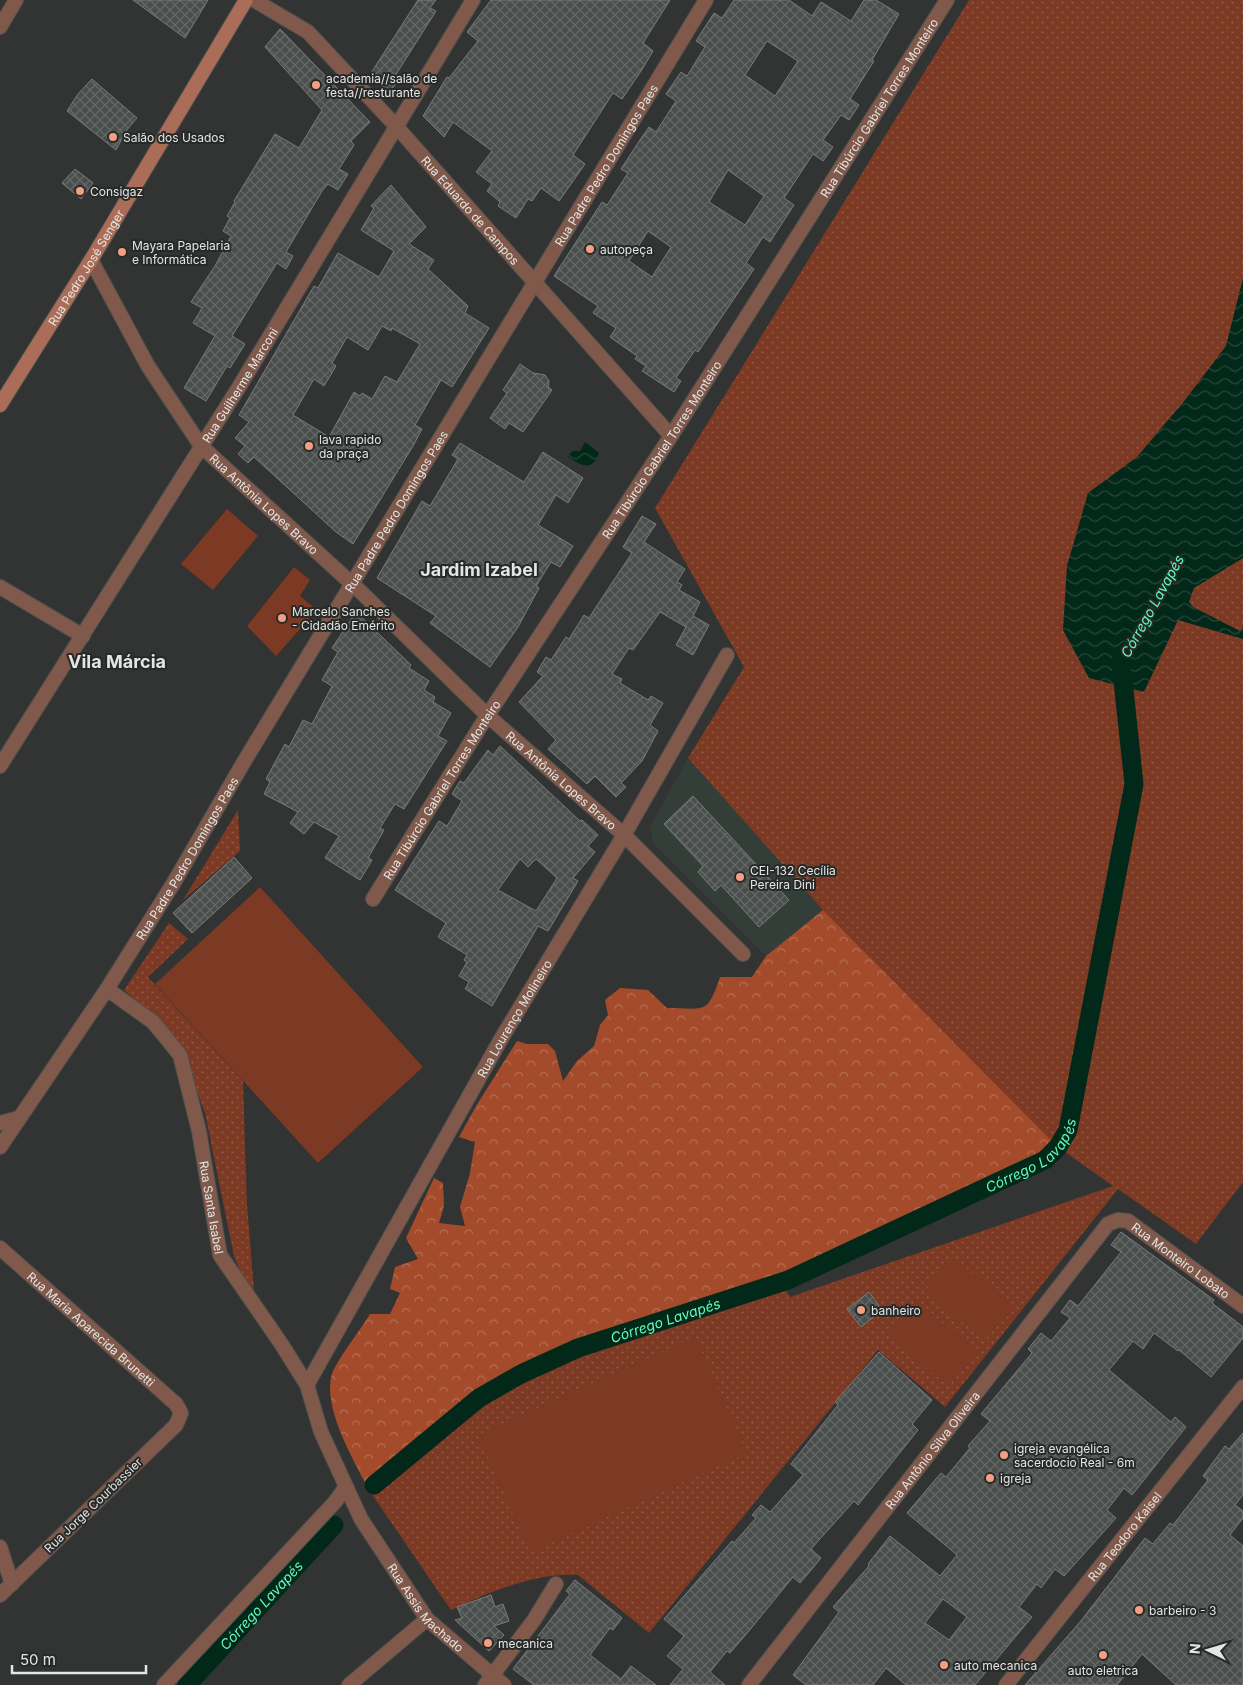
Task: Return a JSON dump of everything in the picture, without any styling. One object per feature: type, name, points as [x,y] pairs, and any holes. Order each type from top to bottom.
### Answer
[{"type":"main road","name":"Rua Pedro José Senger","points":[[0,404],[91,260],[246,0]]},
{"type":"street","points":[[0,26],[16,0]]},
{"type":"street","name":"Rua Eduardo de Campos","points":[[254,0],[308,32],[396,125],[671,436]]},
{"type":"street","name":"Rua Guilherme Marconi","points":[[0,766],[239,387],[473,0]]},
{"type":"street","name":"Rua Padre Pedro Domingos Paes","points":[[0,1147],[106,989],[173,884],[245,760],[706,0]]},
{"type":"street","name":"Rua Tibúrcio Gabriel Torres Monteiro","points":[[373,899],[488,716],[671,436],[948,0]]},
{"type":"street","name":"Rua Antônia Lopes Bravo","points":[[91,260],[148,366],[201,446],[352,584],[488,716],[624,835],[743,954]]},
{"type":"street","points":[[0,587],[83,636]]},
{"type":"street","name":"Rua Lourenço Molineiro","points":[[307,1385],[501,1039],[624,835],[727,655]]},
{"type":"street","name":"Rua Santa Isabel","points":[[106,989],[153,1022],[180,1055],[199,1131],[220,1255],[307,1385],[321,1432],[347,1492]]},
{"type":"street","points":[[0,1122],[19,1118]]},
{"type":"street","name":"Rua Monteiro Lobato","points":[[1118,1220],[1128,1221],[1243,1306]]},
{"type":"street","name":"Rua Antônio Silva Oliveira","points":[[749,1685],[1108,1224],[1118,1220]]},
{"type":"street","name":"Rua Maria Aparecida Brunetti","points":[[0,1248],[176,1404],[181,1413]]},
{"type":"street","name":"Rua Teodoro Kaisel","points":[[1006,1685],[1243,1387]]},
{"type":"street","name":"Rua Jorge Courbassier","points":[[0,1595],[176,1425],[181,1413]]},
{"type":"street","points":[[164,1685],[347,1492]]},
{"type":"street","name":"Rua Assis Machado","points":[[347,1492],[361,1518],[427,1619],[489,1680],[504,1685]]},
{"type":"street","points":[[0,1547],[12,1584]]},
{"type":"street","points":[[489,1680],[534,1620],[556,1584]]},
{"type":"street","points":[[349,1685],[427,1619]]},
{"type":"shaded area","points":[[969,0],[1243,0],[1243,1182],[1196,1244],[1118,1189],[945,1407],[878,1350],[649,1633],[578,1575],[562,1575],[529,1580],[497,1590],[451,1610],[369,1490],[479,1398],[521,1374],[578,1348],[781,1282],[790,1297],[1113,1186],[1058,1147],[823,910],[688,758],[744,667],[655,508]]},
{"type":"shaded area","points":[[227,509],[258,536],[213,590],[181,564]]},
{"type":"shaded area","name":"Marcelo Sanches - Cidadão Emérito","points":[[294,567],[310,580],[300,596],[317,610],[276,656],[247,626]]},
{"type":"shaded area","name":"CEI-132 Cecília Pereira Dini","points":[[688,758],[823,910],[766,956],[654,844],[650,827]]},
{"type":"shaded area","points":[[238,810],[240,851],[183,900]]},
{"type":"shaded area","points":[[260,887],[423,1067],[318,1163],[155,984]]},
{"type":"shaded area","points":[[169,923],[188,939],[148,977],[243,1081],[247,1205],[254,1290],[244,1280],[234,1256],[205,1113],[182,1050],[155,1018],[124,990]]},
{"type":"shaded area","points":[[951,1256],[1013,1304],[985,1340],[924,1292]]},
{"type":"shaded area","points":[[916,1300],[977,1352],[948,1386],[887,1334]]},
{"type":"shaded area","points":[[695,1337],[747,1453],[530,1552],[478,1435]]},
{"type":"green space","points":[[823,910],[1058,1147],[1045,1160],[788,1280],[578,1348],[521,1374],[479,1398],[369,1490],[347,1447],[334,1414],[330,1382],[334,1369],[370,1314],[390,1314],[400,1293],[390,1289],[395,1267],[418,1259],[406,1238],[434,1178],[443,1183],[444,1206],[439,1223],[465,1226],[460,1207],[470,1173],[475,1142],[459,1137],[517,1041],[527,1044],[548,1044],[555,1051],[563,1081],[577,1061],[594,1046],[600,1025],[608,1015],[605,1000],[620,988],[648,990],[667,1008],[703,1007],[712,998],[720,977],[752,977],[766,956]]},
{"type":"water","points":[[1243,278],[1243,558],[1194,588],[1189,602],[1193,607],[1240,631],[1243,628],[1243,639],[1178,620],[1144,692],[1089,678],[1063,630],[1067,566],[1088,493],[1137,457],[1185,400],[1226,346]]},
{"type":"water","points":[[585,442],[599,453],[593,463],[589,465],[576,462],[567,456],[573,451],[580,451]]},
{"type":"building","points":[[133,0],[208,0],[185,38]]},
{"type":"building","points":[[418,0],[436,0],[430,8],[436,11],[395,76],[399,79],[388,95],[371,73]]},
{"type":"building","points":[[491,0],[670,0],[643,43],[653,51],[641,71],[622,99],[613,93],[573,155],[585,164],[559,201],[541,188],[532,201],[528,199],[516,218],[498,206],[500,202],[487,191],[492,184],[476,172],[492,151],[453,122],[444,137],[423,116],[447,77],[449,78],[478,41],[467,32]]},
{"type":"building","points":[[734,0],[789,0],[812,16],[821,2],[851,21],[864,0],[876,0],[899,14],[872,60],[874,61],[850,99],[859,105],[849,120],[841,115],[823,140],[833,147],[823,161],[813,154],[784,198],[794,205],[770,242],[763,237],[746,263],[754,269],[698,352],[695,350],[676,378],[681,381],[674,392],[642,371],[646,366],[635,359],[637,356],[610,337],[616,328],[593,313],[598,306],[554,276],[602,202],[607,205],[628,173],[621,169],[649,127],[656,132],[676,101],[666,94],[681,72],[687,76],[705,47],[696,41],[714,13],[722,18]],"holes":[[[767,41],[798,61],[775,96],[745,75]],[[728,170],[764,196],[745,225],[709,202]],[[648,231],[671,247],[652,277],[629,261]]]},
{"type":"building","points":[[280,29],[370,122],[351,141],[354,145],[339,169],[348,174],[338,190],[328,184],[322,191],[286,252],[293,256],[286,269],[277,263],[232,336],[245,344],[230,368],[227,366],[206,401],[184,388],[215,336],[193,323],[202,308],[191,302],[215,266],[231,236],[223,231],[230,218],[227,216],[234,201],[275,134],[299,148],[322,110],[265,47]]},
{"type":"building","points":[[92,79],[137,118],[126,131],[116,150],[67,111],[78,94]]},
{"type":"building","name":"Consigaz","points":[[75,169],[93,183],[81,199],[62,183]]},
{"type":"building","points":[[391,185],[426,227],[409,244],[434,260],[428,269],[468,306],[465,313],[489,328],[452,387],[441,380],[415,425],[422,429],[413,446],[353,544],[336,532],[254,457],[248,463],[238,454],[245,446],[235,438],[249,422],[239,415],[314,286],[318,288],[338,253],[379,277],[394,251],[361,230],[374,208],[371,206]],"holes":[[[382,326],[391,331],[392,328],[420,344],[397,382],[385,376],[372,399],[362,393],[360,396],[354,392],[329,437],[293,415],[314,379],[324,386],[336,366],[332,363],[347,337],[368,350]]]},
{"type":"building","points":[[520,364],[533,373],[545,375],[549,381],[548,387],[552,390],[523,432],[509,423],[505,429],[490,418],[507,393],[503,390]]},
{"type":"building","points":[[460,443],[524,482],[543,452],[583,478],[568,503],[556,495],[538,525],[573,546],[560,567],[551,562],[536,586],[539,588],[518,627],[490,667],[430,623],[436,616],[377,578],[422,501],[430,506],[458,459],[452,455]]},
{"type":"building","points":[[642,516],[656,524],[644,542],[685,569],[677,582],[682,585],[679,590],[700,602],[693,616],[709,625],[693,655],[676,645],[686,627],[660,612],[633,650],[629,648],[612,674],[622,679],[620,683],[648,700],[651,696],[663,703],[650,725],[658,731],[642,761],[621,783],[626,787],[616,797],[595,776],[587,784],[548,749],[556,740],[519,702],[543,676],[537,672],[546,657],[551,660],[566,637],[569,639],[584,615],[589,618],[632,553],[623,547]]},
{"type":"building","points":[[356,612],[411,665],[409,668],[429,681],[424,690],[435,697],[433,702],[451,713],[438,736],[447,741],[404,809],[395,804],[380,828],[384,830],[368,858],[372,860],[360,880],[325,858],[339,836],[314,822],[304,834],[290,823],[298,812],[264,794],[270,782],[266,779],[285,744],[289,747],[303,720],[312,724],[332,686],[322,680],[338,652],[332,648]]},
{"type":"building","points":[[500,746],[580,821],[582,820],[598,835],[588,846],[595,852],[573,878],[578,881],[548,931],[538,926],[492,1006],[465,989],[469,982],[459,976],[467,962],[464,960],[467,955],[438,937],[446,923],[395,890],[439,821],[447,826],[462,801],[452,794],[460,781],[464,783],[488,750],[493,755]],"holes":[[[520,859],[528,867],[536,859],[557,878],[536,911],[498,890]]]},
{"type":"building","points":[[693,796],[789,900],[759,927],[721,885],[715,891],[698,872],[703,866],[664,824]]},
{"type":"building","points":[[234,857],[252,878],[192,933],[173,913]]},
{"type":"building","points":[[1121,1232],[1214,1300],[1212,1303],[1243,1327],[1243,1338],[1211,1377],[1179,1350],[1154,1333],[1143,1349],[1133,1341],[1109,1370],[1171,1422],[1175,1417],[1186,1427],[1132,1495],[1124,1488],[1107,1510],[1116,1518],[1064,1576],[1055,1569],[1041,1588],[1037,1584],[1019,1607],[1032,1617],[975,1685],[906,1685],[886,1668],[873,1685],[806,1685],[793,1675],[839,1612],[833,1607],[869,1566],[868,1564],[890,1536],[940,1576],[957,1555],[907,1513],[941,1473],[946,1477],[970,1448],[968,1446],[990,1421],[981,1414],[1032,1353],[1028,1349],[1041,1333],[1051,1341],[1070,1318],[1061,1312],[1070,1300],[1078,1306],[1121,1252],[1111,1245]],"holes":[[[943,1599],[967,1617],[949,1640],[925,1623]]]},
{"type":"building","name":"banheiro","points":[[869,1292],[879,1306],[873,1311],[876,1315],[861,1327],[847,1309]]},
{"type":"building","points":[[879,1352],[932,1400],[912,1424],[918,1430],[858,1505],[854,1501],[811,1549],[821,1558],[800,1583],[793,1577],[730,1653],[727,1651],[710,1672],[725,1685],[670,1685],[683,1669],[667,1656],[684,1636],[664,1619],[732,1541],[734,1543],[756,1518],[752,1515],[761,1505],[770,1512],[803,1475],[791,1464],[838,1405],[835,1402]]},
{"type":"building","points":[[1243,1433],[1243,1495],[1235,1505],[1243,1511],[1243,1518],[1230,1535],[1243,1546],[1243,1685],[1176,1685],[1142,1654],[1117,1685],[1025,1685],[1080,1622],[1145,1538],[1153,1544],[1170,1523],[1173,1525],[1208,1480],[1203,1476],[1225,1446],[1229,1449]]},
{"type":"building","points":[[575,1580],[622,1618],[613,1630],[610,1628],[590,1655],[621,1679],[631,1666],[656,1685],[534,1685],[513,1669],[570,1594],[566,1591]]},
{"type":"building","points":[[491,1595],[495,1607],[503,1604],[509,1621],[494,1626],[504,1635],[489,1651],[455,1620],[462,1618],[457,1607]]},
{"type":"waterway","name":"Córrego Lavapés","points":[[374,1485],[479,1398],[521,1374],[578,1348],[788,1280],[1045,1160],[1058,1147],[1068,1130],[1134,784],[1121,662]]},
{"type":"waterway","name":"Córrego Lavapés","points":[[187,1685],[334,1525]]},
{"type":"place","name":"academia//salão de festa//resturante","points":[[316,85]]},
{"type":"place","name":"Salão dos Usados","points":[[113,137]]},
{"type":"place","name":"Consigaz","points":[[80,191]]},
{"type":"place","name":"autopeça","points":[[590,249]]},
{"type":"place","name":"Mayara Papelaria e Informática","points":[[122,252]]},
{"type":"place","name":"lava rapido da praça","points":[[309,446]]},
{"type":"place","name":"Marcelo Sanches - Cidadão Emérito","points":[[282,618]]},
{"type":"place","name":"CEI-132 Cecília Pereira Dini","points":[[740,877]]},
{"type":"place","name":"banheiro","points":[[861,1310]]},
{"type":"place","name":"igreja evangélica sacerdocio Real - 6m","points":[[1004,1455]]},
{"type":"place","name":"igreja","points":[[990,1478]]},
{"type":"place","name":"barbeiro - 3","points":[[1139,1610]]},
{"type":"place","name":"mecanica","points":[[488,1643]]},
{"type":"place","name":"auto eletrica","points":[[1103,1655]]},
{"type":"place","name":"auto mecanica","points":[[944,1665]]},
{"type":"district","name":"Jardim Izabel","points":[[479,569]]},
{"type":"district","name":"Vila Márcia","points":[[117,661]]}]
